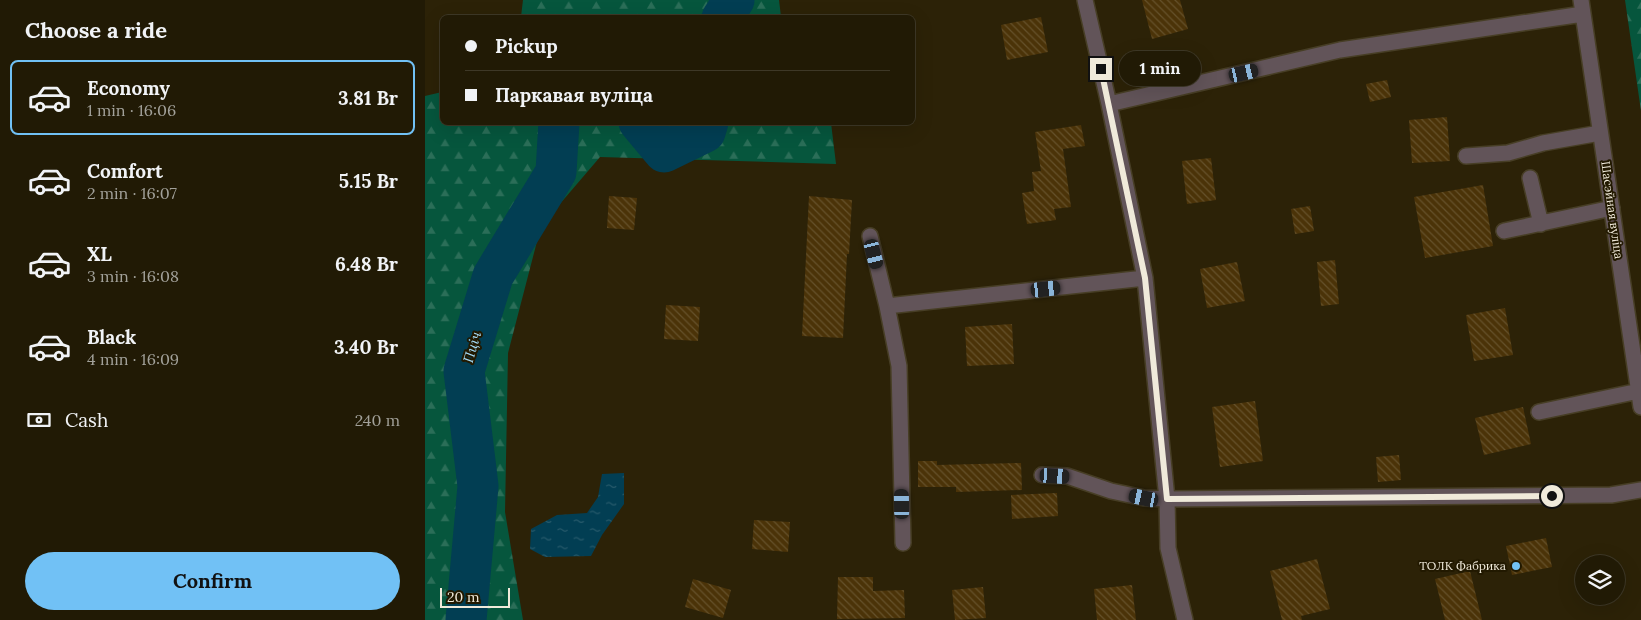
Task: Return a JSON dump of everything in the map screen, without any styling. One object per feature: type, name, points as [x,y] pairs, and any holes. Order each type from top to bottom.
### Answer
[{"type":"street","points":[[1085,0],[1109,104],[1145,278],[1167,499],[1169,548],[1185,620]]},
{"type":"street","points":[[1109,104],[1340,50],[1582,7]]},
{"type":"street","name":"Шасэйная вуліца","points":[[1582,7],[1641,407]]},
{"type":"street","points":[[1466,156],[1508,153],[1543,143],[1600,133]]},
{"type":"street","points":[[1530,178],[1541,224]]},
{"type":"street","points":[[1504,231],[1611,208]]},
{"type":"street","points":[[870,236],[899,366],[903,543]]},
{"type":"street","points":[[887,306],[1145,278]]},
{"type":"street","points":[[1539,412],[1639,391]]},
{"type":"street","points":[[1042,475],[1067,476],[1111,491],[1144,498],[1167,499],[1611,495],[1641,490]]},
{"type":"green space","points":[[523,0],[779,0],[781,15],[521,15]]},
{"type":"green space","points":[[1625,0],[1641,0],[1641,111]]},
{"type":"green space","points":[[440,92],[440,125],[831,125],[836,164],[600,157],[541,226],[508,353],[505,512],[523,620],[425,620],[425,96]]},
{"type":"water","points":[[624,473],[624,504],[602,535],[591,556],[545,557],[530,549],[531,529],[557,515],[587,513],[598,497],[602,474]]},
{"type":"building","points":[[1142,0],[1180,0],[1188,29],[1152,39]]},
{"type":"building","points":[[1041,17],[1048,52],[1007,60],[1001,25]]},
{"type":"building","points":[[1387,80],[1391,97],[1370,102],[1366,84]]},
{"type":"building","points":[[1447,117],[1450,161],[1412,163],[1409,120]]},
{"type":"building","points":[[1081,125],[1085,146],[1063,149],[1071,207],[1054,209],[1056,220],[1027,224],[1022,193],[1034,191],[1032,172],[1041,171],[1035,132]]},
{"type":"building","points":[[1211,158],[1216,200],[1187,204],[1182,161]]},
{"type":"building","points":[[1483,185],[1493,246],[1425,258],[1414,197]]},
{"type":"building","points":[[609,196],[637,198],[634,230],[607,228]]},
{"type":"building","points":[[809,196],[852,200],[843,338],[802,336]]},
{"type":"building","points":[[1310,206],[1314,231],[1295,234],[1291,209]]},
{"type":"building","points":[[1335,260],[1339,304],[1321,306],[1317,262]]},
{"type":"building","points":[[1237,262],[1245,301],[1207,308],[1200,269]]},
{"type":"building","points":[[666,305],[700,307],[698,341],[664,339]]},
{"type":"building","points":[[1505,308],[1513,355],[1474,361],[1466,315]]},
{"type":"building","points":[[1012,324],[1014,364],[967,366],[965,327]]},
{"type":"building","points":[[1255,401],[1263,461],[1220,467],[1212,407]]},
{"type":"building","points":[[1523,407],[1531,444],[1484,455],[1475,418]]},
{"type":"building","points":[[1399,455],[1401,480],[1378,482],[1376,457]]},
{"type":"building","points":[[918,461],[937,461],[937,465],[1021,463],[1022,490],[956,492],[956,487],[918,487]]},
{"type":"building","points":[[1057,493],[1058,516],[1012,519],[1011,495]]},
{"type":"building","points":[[754,520],[790,522],[788,552],[752,549]]},
{"type":"building","points":[[1546,538],[1552,567],[1512,575],[1506,546]]},
{"type":"building","points":[[1317,559],[1330,609],[1301,616],[1302,620],[1282,620],[1270,571]]},
{"type":"building","points":[[1470,571],[1482,620],[1445,620],[1435,579]]},
{"type":"building","points":[[838,577],[873,577],[873,591],[904,590],[905,618],[837,619]]},
{"type":"building","points":[[693,579],[731,590],[723,618],[685,607]]},
{"type":"building","points":[[1132,585],[1136,620],[1097,620],[1094,589]]},
{"type":"building","points":[[983,587],[986,618],[955,620],[952,590]]},
{"type":"waterway","name":"Пціч","points":[[724,15],[734,0]]},
{"type":"waterway","name":"Пціч","points":[[466,620],[478,486],[464,371],[493,276],[556,172],[559,125]]},
{"type":"waterway","name":"Пціч","points":[[642,125],[664,152],[705,132],[707,125]]},
{"type":"place","name":"ТОЛК Фабрика","points":[[1516,566]]},
{"type":"route","points":[[1101,69],[1145,278],[1167,499],[1552,496]]}]
